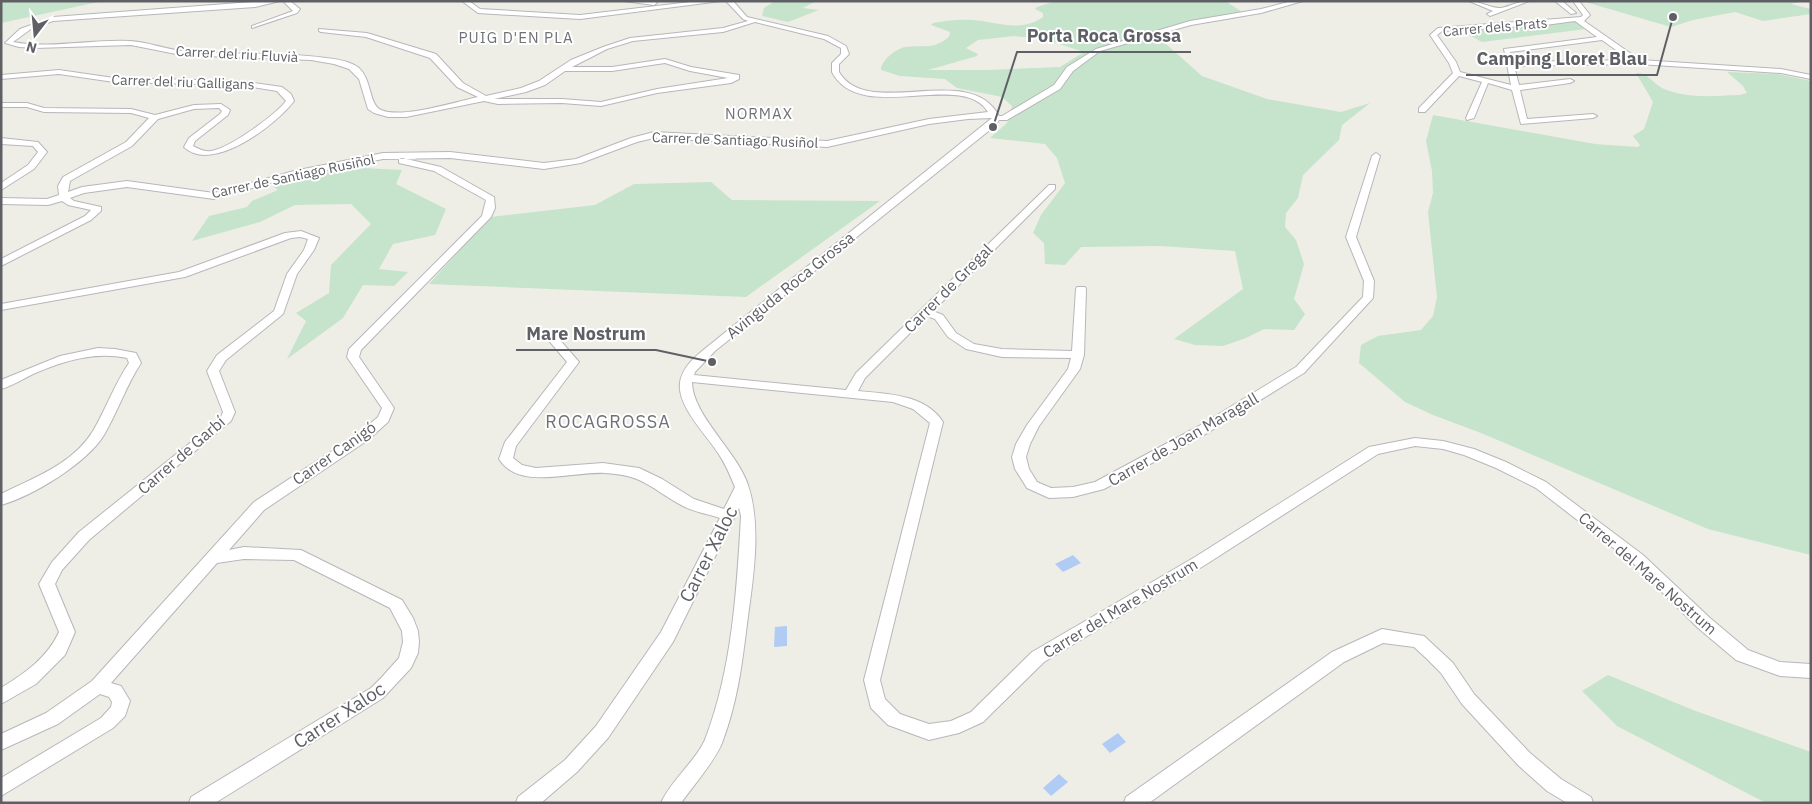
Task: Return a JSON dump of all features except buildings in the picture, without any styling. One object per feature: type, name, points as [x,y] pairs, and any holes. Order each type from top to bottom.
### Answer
[{"type":"street","points":[[1,47],[11,44],[8,43],[19,33],[53,19],[255,5],[278,1]]},
{"type":"street","points":[[254,27],[295,12],[297,9],[286,1]]},
{"type":"street","points":[[465,1],[478,11],[580,17],[718,1]]},
{"type":"street","points":[[627,1],[684,5]]},
{"type":"street","points":[[729,1],[740,15],[753,21],[833,40],[846,51],[836,63],[836,72],[839,77],[862,92],[884,95],[952,93],[982,100],[992,109],[995,116],[1004,118],[1057,88],[1070,69],[1098,50],[1190,23],[1261,11],[1300,1]]},
{"type":"street","points":[[1472,1],[1500,11]]},
{"type":"street","points":[[1490,14],[1526,1]]},
{"type":"street","points":[[1558,1],[1575,17],[1638,62]]},
{"type":"street","points":[[1575,17],[1584,14],[1584,10],[1576,1]]},
{"type":"street","name":"Carrer dels Prats","points":[[1457,73],[1455,63],[1436,43],[1433,35],[1440,29],[1545,23],[1575,17]]},
{"type":"street","points":[[487,99],[542,83],[574,62],[605,48],[632,39],[728,29],[753,21]]},
{"type":"street","points":[[321,30],[367,35],[434,56],[460,85],[487,99],[514,102],[562,101],[601,104],[657,91],[728,81],[736,77],[664,61],[612,69],[565,69]]},
{"type":"street","points":[[1593,116],[1524,122],[1506,50],[1604,38]]},
{"type":"street","name":"Carrer del riu Fluvià","points":[[11,44],[131,43],[156,46],[172,52],[189,54],[311,58],[330,61],[356,70],[364,82],[372,109],[381,114],[393,116],[423,113],[487,99]]},
{"type":"street","points":[[1509,64],[1638,62],[1775,70],[1811,77]]},
{"type":"street","name":"Carrer del riu Galligans","points":[[1,77],[59,72],[114,80],[241,83],[279,89],[288,96],[290,101],[237,145],[213,152],[200,152],[188,147],[192,140],[224,115],[226,110],[221,106],[194,107],[155,117]]},
{"type":"street","points":[[1422,110],[1457,73],[1515,88],[1570,80]]},
{"type":"street","points":[[1470,118],[1486,80]]},
{"type":"street","points":[[1,105],[27,105],[44,110],[131,111],[155,117],[129,144],[66,179],[63,186],[64,197],[71,203],[98,209],[88,218],[1,262]]},
{"type":"street","name":"Carrer de Santiago Rusiñol","points":[[1,201],[48,202],[82,190],[128,184],[214,196],[294,174],[370,158],[405,155],[450,155],[544,166],[578,161],[634,140],[654,135],[827,144],[854,141],[891,130],[952,117],[995,116]]},
{"type":"street","name":"Avinguda Roca Grossa","points":[[687,378],[692,366],[711,349],[989,126],[995,116]]},
{"type":"street","points":[[1,141],[35,144],[43,152],[31,167],[1,187]]},
{"type":"street","name":"Carrer de Joan Maragall","points":[[1081,288],[1078,355],[1074,369],[1033,425],[1023,444],[1019,457],[1022,470],[1032,486],[1049,493],[1073,492],[1099,486],[1204,430],[1300,370],[1368,298],[1368,281],[1351,237],[1376,156]]},
{"type":"street","name":"Carrer Canigó","points":[[1,742],[20,735],[74,706],[98,686],[259,506],[363,437],[383,418],[388,408],[353,357],[355,350],[486,217],[491,199],[444,172],[426,165],[407,161],[370,158]]},
{"type":"street","name":"Carrer de Gregal","points":[[850,394],[860,376],[1052,187]]},
{"type":"street","name":"Carrer de Garbí","points":[[1,307],[181,275],[289,236],[301,234],[314,238],[309,250],[292,274],[279,312],[221,358],[213,371],[228,412],[225,421],[84,536],[57,566],[48,584],[67,632],[59,650],[30,679],[1,698]]},
{"type":"street","points":[[924,311],[939,317],[952,335],[970,347],[1002,353],[1078,355]]},
{"type":"street","points":[[548,334],[573,362],[510,446],[506,459],[518,469],[536,473],[603,468],[639,473],[657,482],[689,503],[727,515]]},
{"type":"street","points":[[1,385],[41,366],[94,352],[117,352],[132,356],[135,363],[126,375],[97,435],[78,457],[1,500]]},
{"type":"street","points":[[670,803],[713,743],[730,688],[745,581],[748,516],[741,490],[742,486],[723,450],[690,401],[685,390],[687,378]]},
{"type":"street","name":"Carrer del Mare Nostrum","points":[[687,378],[894,398],[914,404],[928,411],[937,422],[872,680],[877,703],[894,720],[929,732],[954,728],[977,717],[1038,657],[1200,561],[1374,450],[1415,442],[1442,445],[1469,452],[1542,485],[1638,559],[1704,623],[1742,654],[1780,669],[1811,671]]},
{"type":"street","name":"Carrer Xaloc","points":[[525,803],[571,766],[602,732],[666,637],[741,490]]},
{"type":"street","name":"Carrer Xaloc","points":[[198,803],[377,693],[407,663],[412,636],[404,615],[396,604],[296,554],[244,553],[211,558]]},
{"type":"street","points":[[1133,803],[1338,657],[1382,636],[1418,641],[1447,668],[1468,699],[1524,759],[1554,785],[1584,803]]},
{"type":"street","points":[[1,788],[107,723],[119,711],[121,701],[115,691],[98,686]]},
{"type":"green space","points":[[1,1],[103,1],[1,23]]},
{"type":"green space","points":[[775,1],[816,1],[803,8],[819,10],[788,22],[762,16],[764,8]]},
{"type":"green space","points":[[1056,1],[1225,1],[1250,15],[1181,28],[1165,37],[1166,44],[1202,76],[1267,99],[1341,112],[1370,103],[1342,125],[1339,140],[1303,175],[1298,198],[1286,213],[1285,227],[1296,240],[1304,264],[1294,299],[1305,314],[1294,330],[1264,329],[1223,346],[1195,345],[1174,339],[1243,289],[1235,251],[1160,246],[1081,247],[1065,265],[1045,264],[1044,243],[1033,233],[1041,215],[1065,183],[1057,158],[1045,144],[990,138],[1007,123],[1012,106],[1002,97],[957,88],[945,79],[900,76],[881,70],[884,62],[898,50],[906,47],[932,46],[949,37],[950,32],[931,25],[933,23],[967,20],[1017,26],[1034,22],[1043,17],[1043,13],[1035,9]],"holes":[[[1014,36],[1044,39],[1084,52],[1060,67],[928,70],[977,56],[978,54],[966,48],[978,40]]]},
{"type":"green space","points":[[1582,1],[1803,1],[1791,4],[1811,9],[1811,14],[1763,21],[1735,12],[1693,20],[1671,27]]},
{"type":"green space","points":[[1574,21],[1586,29],[1482,42],[1458,29]]},
{"type":"green space","points":[[1727,72],[1778,74],[1811,81],[1811,555],[1708,529],[1481,433],[1433,415],[1405,402],[1359,363],[1361,345],[1378,336],[1421,330],[1433,316],[1437,297],[1428,212],[1433,193],[1432,171],[1426,141],[1433,115],[1595,144],[1638,147],[1640,145],[1633,136],[1644,129],[1653,102],[1636,73],[1647,76],[1662,88],[1680,94],[1710,96],[1747,93],[1743,86]]},
{"type":"green space","points":[[363,168],[402,170],[396,184],[446,209],[435,235],[393,244],[379,269],[408,272],[394,286],[363,285],[343,318],[287,359],[306,321],[296,313],[329,293],[331,265],[371,224],[351,204],[295,205],[260,222],[192,241],[209,216],[247,207],[252,201],[278,190],[273,186],[318,174]]},
{"type":"green space","points":[[711,182],[732,200],[880,201],[746,297],[429,284],[490,217],[595,205],[634,184]]},
{"type":"green space","points":[[1608,675],[1693,710],[1811,752],[1811,803],[1766,803],[1617,726],[1582,691]]},
{"type":"water","points":[[1073,555],[1081,563],[1063,572],[1055,564]]},
{"type":"water","points":[[787,626],[787,646],[774,647],[775,627]]},
{"type":"water","points":[[1118,733],[1126,742],[1110,753],[1102,744]]},
{"type":"water","points":[[1059,774],[1068,782],[1051,796],[1043,788]]},
{"type":"place","name":"Camping Lloret Blau","points":[[1673,17]]},
{"type":"place","name":"Porta Roca Grossa","points":[[993,127]]},
{"type":"place","name":"Mare Nostrum","points":[[712,362]]},
{"type":"district","name":"PUIG D'EN PLA","points":[[516,37]]},
{"type":"district","name":"NORMAX","points":[[759,113]]},
{"type":"district","name":"ROCAGROSSA","points":[[608,421]]}]
